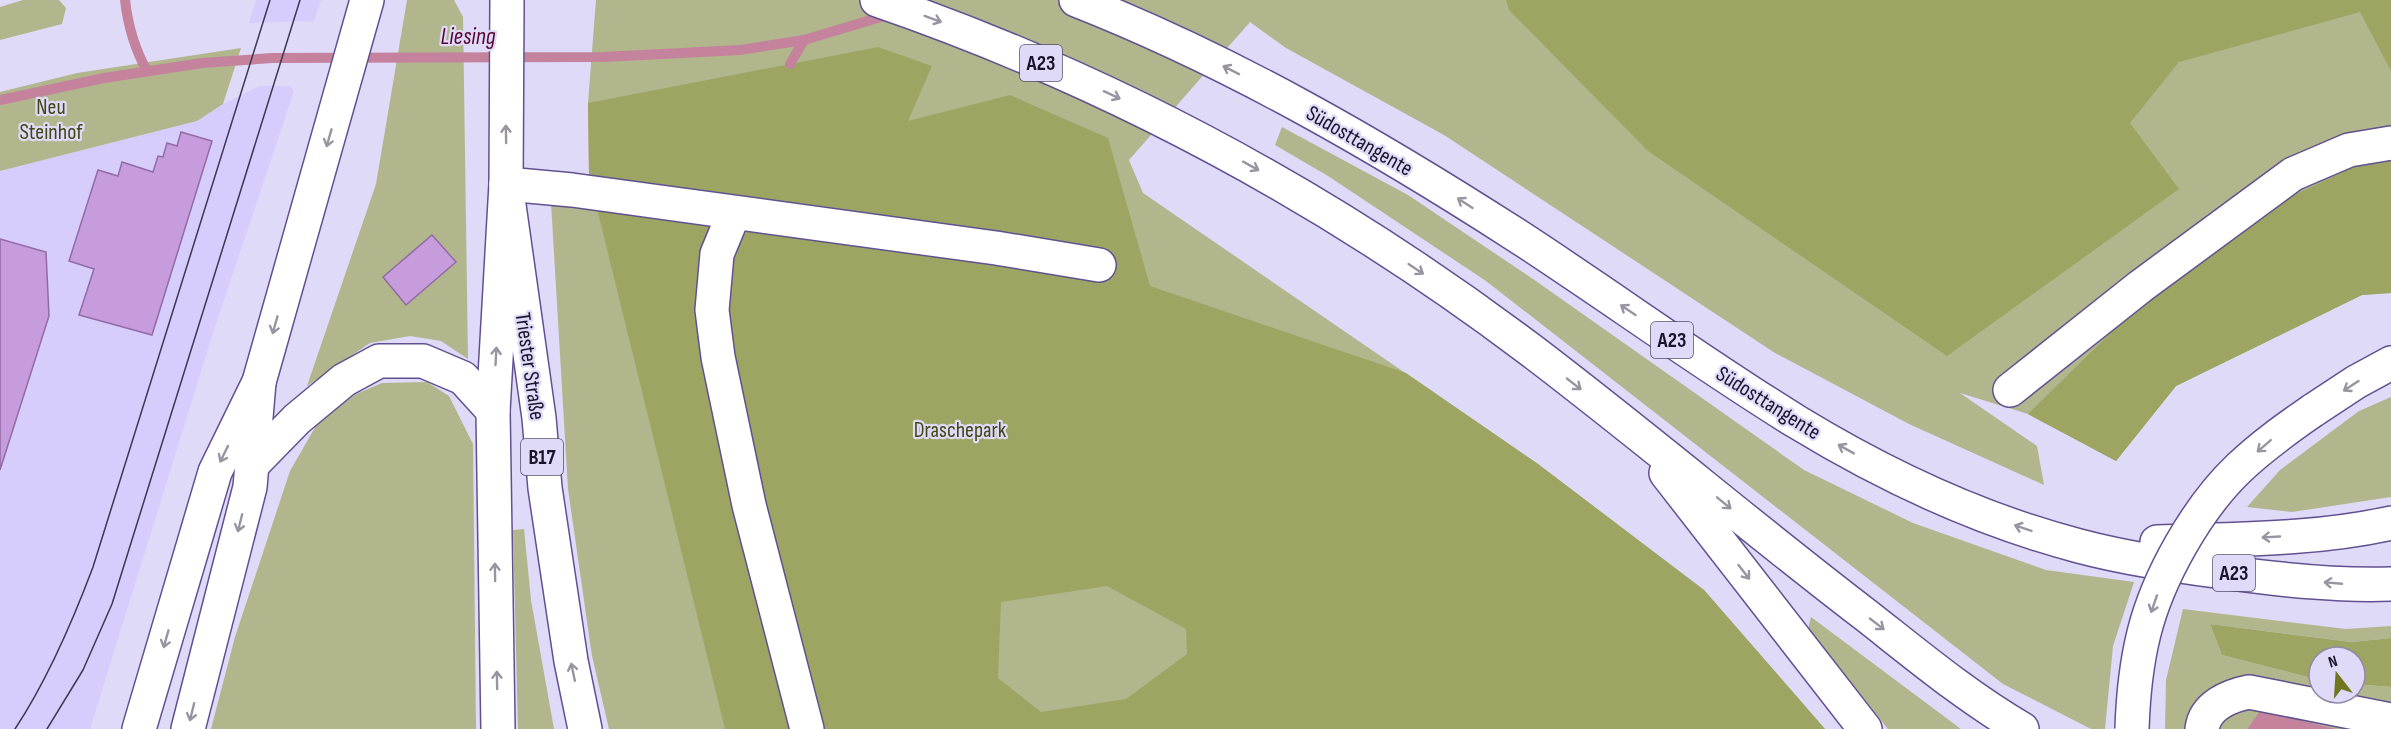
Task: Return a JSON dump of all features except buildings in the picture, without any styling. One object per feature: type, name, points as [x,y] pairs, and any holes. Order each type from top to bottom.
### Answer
[{"type":"main road","name":"A23","points":[[878,0],[936,20],[1116,96],[1280,182],[1438,283],[1527,347],[1812,574],[1984,707],[2022,729]]},
{"type":"main road","name":"Südosttangente","points":[[1076,0],[1199,54],[1284,97],[1449,192],[1810,429],[1873,464],[1934,493],[2025,529],[2079,546],[2161,563],[2259,577],[2362,585],[2391,584]]},
{"type":"main road","name":"Triester Straße","points":[[507,10],[506,184],[549,512],[571,661],[585,729]]},
{"type":"main road","points":[[140,729],[215,472],[259,382],[364,11]]},
{"type":"main road","points":[[2010,390],[2141,286],[2293,174],[2349,150],[2391,143]]},
{"type":"main road","points":[[498,729],[493,411],[506,184],[572,190],[996,248],[1099,265]]},
{"type":"main road","points":[[734,213],[717,254],[712,310],[718,357],[749,504],[807,729]]},
{"type":"main road","points":[[252,465],[297,419],[344,380],[379,361],[423,361],[463,378],[493,411]]},
{"type":"main road","points":[[2132,729],[2137,666],[2144,632],[2157,594],[2174,559],[2207,506],[2238,469],[2272,439],[2356,382],[2391,363]]},
{"type":"main road","points":[[188,729],[249,488],[259,382]]},
{"type":"main road","points":[[1630,427],[1865,729]]},
{"type":"main road","points":[[2079,546],[2306,536],[2391,523]]},
{"type":"main road","points":[[2202,729],[2203,722],[2213,707],[2232,695],[2249,692],[2391,720]]},
{"type":"shaded area","points":[[256,0],[321,0],[314,21],[249,23]]},
{"type":"shaded area","points":[[260,86],[290,86],[294,91],[213,333],[90,729],[0,729],[0,171],[197,121],[223,104]]},
{"type":"shaded area","points":[[2260,711],[2337,729],[2247,729]]},
{"type":"green space","name":"Neu Steinhof","points":[[23,0],[59,0],[66,8],[62,24],[0,40],[0,7]]},
{"type":"green space","points":[[407,0],[454,0],[463,17],[468,359],[441,341],[410,336],[370,343],[307,386],[376,184]]},
{"type":"green space","points":[[596,0],[2391,0],[2391,293],[2362,295],[2176,386],[2116,461],[2028,414],[1960,393],[2037,446],[2044,485],[1909,424],[1775,353],[1444,135],[1286,48],[1250,22],[1129,160],[1143,193],[1538,464],[1704,590],[1825,729],[609,729],[592,656],[568,489],[551,203],[589,176],[588,103]]},
{"type":"green space","points":[[1506,0],[2391,0],[2391,71],[2360,12],[2179,62],[2130,123],[2179,189],[1947,356],[1648,151],[1509,10]]},
{"type":"green space","name":"Draschepark","points":[[878,47],[932,66],[908,121],[1010,95],[1108,138],[1150,286],[1406,373],[1538,464],[1704,590],[1825,729],[725,729],[589,176],[588,103]],"holes":[[[1107,586],[1186,629],[1187,654],[1126,699],[1041,712],[998,678],[1001,602]]]},
{"type":"green space","name":"Neu Steinhof","points":[[241,48],[223,104],[197,121],[0,171],[0,92],[77,73]]},
{"type":"green space","points":[[1282,127],[1408,195],[1533,279],[1804,470],[1913,523],[2046,570],[2134,582],[2113,646],[2105,729],[2091,729],[2003,684],[1486,281],[1328,176],[1275,145]]},
{"type":"green space","points":[[2391,158],[2391,293],[2362,295],[2176,386],[2116,461],[2028,414],[2139,305],[2292,196],[2364,162]]},
{"type":"green space","points":[[427,382],[449,396],[473,444],[476,729],[211,729],[235,637],[290,471],[321,417],[354,395],[382,383]]},
{"type":"green space","points":[[2391,397],[2391,497],[2292,512],[2247,507],[2280,470],[2359,411]]},
{"type":"green space","points":[[524,529],[531,600],[554,729],[518,729],[513,530]]},
{"type":"green space","points":[[2183,609],[2346,629],[2391,626],[2391,638],[2352,642],[2210,624],[2222,655],[2307,677],[2307,705],[2367,705],[2367,685],[2391,687],[2391,729],[2337,729],[2261,711],[2247,729],[2165,729],[2166,680]]},
{"type":"green space","points":[[1811,617],[1961,729],[1888,729],[1808,629]]},
{"type":"green space","points":[[2210,624],[2352,642],[2391,638],[2391,687],[2367,685],[2367,645],[2307,645],[2307,677],[2222,655]]},
{"type":"waterway","points":[[125,0],[132,37],[147,71]]},
{"type":"waterway","name":"Liesing","points":[[0,100],[104,78],[202,63],[272,58],[603,57],[740,50],[804,40],[891,14]]},
{"type":"waterway","points":[[790,64],[804,40]]},
{"type":"tram line","points":[[15,729],[58,650],[93,567],[270,0]]},
{"type":"tram line","points":[[47,729],[83,670],[112,604],[300,0]]}]
